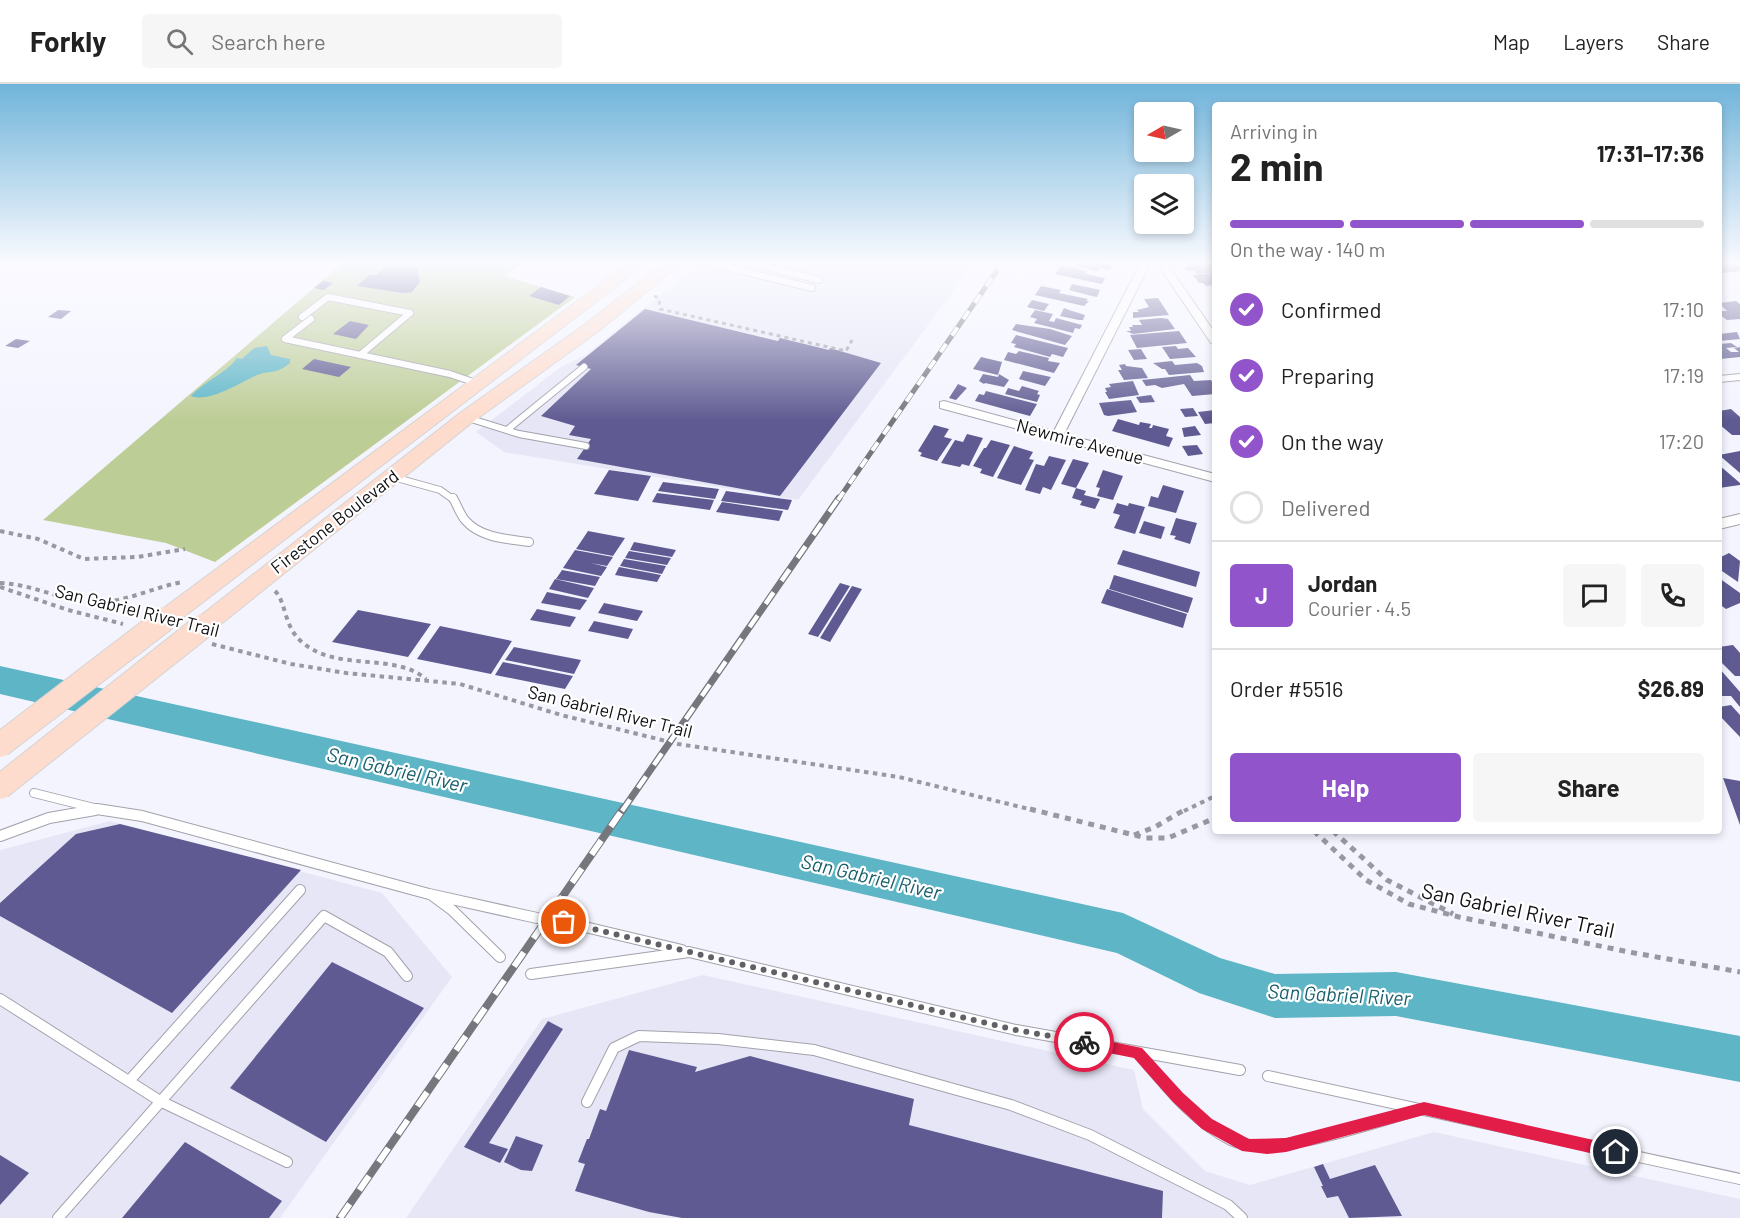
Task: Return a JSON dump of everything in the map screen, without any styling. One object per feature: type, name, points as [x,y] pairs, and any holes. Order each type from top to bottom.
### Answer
[{"type":"main road","name":"Firestone Boulevard","points":[[0,745],[569,315]]},
{"type":"main road","name":"Firestone Boulevard","points":[[0,787],[206,634],[257,584],[466,417],[608,315]]},
{"type":"main road","points":[[466,417],[476,400],[539,352],[541,347],[535,340]]},
{"type":"street","points":[[1057,436],[1119,315]]},
{"type":"street","points":[[1197,315],[1212,337]]},
{"type":"street","points":[[1722,379],[1740,376]]},
{"type":"street","name":"Newmire Avenue","points":[[944,405],[1212,477]]},
{"type":"street","points":[[1722,523],[1740,519]]},
{"type":"lane","points":[[305,315],[302,317],[311,319],[285,339],[450,374],[476,383]]},
{"type":"lane","points":[[360,355],[408,315]]},
{"type":"lane","points":[[507,430],[584,367]]},
{"type":"lane","points":[[466,417],[507,430],[586,446]]},
{"type":"lane","points":[[392,477],[441,491],[451,497],[464,519],[472,526],[499,537],[529,542]]},
{"type":"lane","points":[[34,793],[99,810],[142,816],[429,894],[537,918]]},
{"type":"lane","points":[[0,836],[49,818],[99,810]]},
{"type":"lane","points":[[129,1081],[300,890]]},
{"type":"lane","points":[[429,894],[452,910],[500,957]]},
{"type":"lane","points":[[58,1218],[324,916],[388,952],[407,976]]},
{"type":"lane","points":[[564,922],[1016,1030],[1240,1070]]},
{"type":"lane","points":[[531,974],[689,952]]},
{"type":"lane","points":[[0,999],[160,1101],[287,1162]]},
{"type":"lane","points":[[587,1102],[614,1048],[639,1036],[718,1039],[814,1050],[1011,1105],[1090,1135],[1228,1205],[1242,1218]]},
{"type":"lane","points":[[1137,1052],[1178,1097],[1207,1124],[1247,1146],[1286,1145],[1424,1109]]},
{"type":"lane","points":[[1268,1076],[1740,1179]]},
{"type":"path","points":[[686,315],[846,351],[852,340]]},
{"type":"path","points":[[0,531],[38,539],[84,559],[137,557],[185,549]]},
{"type":"path","points":[[0,585],[17,582],[57,595],[92,602],[107,601],[173,583],[191,581],[210,584]]},
{"type":"path","points":[[257,584],[279,595],[281,608],[291,630],[297,640],[312,651],[345,659],[416,670],[427,680]]},
{"type":"path","name":"San Gabriel River Trail","points":[[0,585],[76,612],[128,625]]},
{"type":"path","name":"San Gabriel River Trail","points":[[206,634],[291,664],[390,679],[427,680],[478,689],[561,715],[678,744],[899,777],[1133,836],[1168,838],[1212,819]]},
{"type":"path","points":[[1133,836],[1152,830],[1188,808],[1212,797]]},
{"type":"path","name":"San Gabriel River Trail","points":[[1317,834],[1354,869],[1380,889],[1409,904],[1459,917],[1740,972]]},
{"type":"path","points":[[1336,834],[1388,880],[1459,917]]},
{"type":"shaded area","points":[[635,315],[936,315],[798,500],[504,452],[476,432],[561,367],[586,355]]},
{"type":"shaded area","points":[[110,821],[382,893],[452,977],[280,1218],[0,1218],[0,850]]},
{"type":"shaded area","points":[[703,975],[1134,1070],[1143,1109],[1205,1171],[1250,1185],[1434,1132],[1740,1199],[1740,1218],[406,1218],[542,1019]]},
{"type":"green space","points":[[282,315],[551,315],[215,562],[166,543],[43,520]]},
{"type":"water","points":[[267,346],[271,355],[290,359],[290,363],[280,370],[260,374],[215,395],[191,396],[228,368],[237,358],[242,359],[254,348]]},
{"type":"building","points":[[51,315],[66,315],[61,319],[48,317]]},
{"type":"building","points":[[638,315],[670,315],[778,341],[780,338],[829,350],[830,348],[881,363],[780,496],[577,459],[591,439],[569,435],[575,426],[541,416],[591,369],[576,365]]},
{"type":"building","points":[[1031,315],[1052,315],[1049,321],[1054,322],[1056,318],[1082,325],[1080,329],[1075,328],[1073,333],[1034,323],[1037,319],[1030,317]]},
{"type":"building","points":[[1061,315],[1085,315],[1083,320]]},
{"type":"building","points":[[1133,315],[1169,315],[1133,318]]},
{"type":"building","points":[[1722,315],[1740,315],[1740,319],[1727,320]]},
{"type":"building","points":[[1161,318],[1168,319],[1175,329],[1133,334],[1126,331],[1131,331],[1129,327],[1133,327],[1132,325],[1142,325],[1139,320]]},
{"type":"building","points":[[350,321],[369,325],[356,339],[333,334]]},
{"type":"building","points":[[1016,324],[1050,329],[1072,336],[1065,345],[1012,330]]},
{"type":"building","points":[[1179,331],[1187,343],[1137,348],[1130,335]]},
{"type":"building","points":[[1737,332],[1740,339],[1722,341],[1722,334]]},
{"type":"building","points":[[1016,335],[1068,348],[1063,357],[1052,354],[1050,357],[1014,347],[1016,344],[1011,343]]},
{"type":"building","points":[[16,339],[30,341],[18,348],[5,346]]},
{"type":"building","points":[[1731,343],[1737,347],[1726,348],[1731,352],[1739,352],[1734,348],[1740,347],[1740,357],[1722,359],[1722,344]]},
{"type":"building","points":[[1176,346],[1178,349],[1188,348],[1196,357],[1170,359],[1162,347]]},
{"type":"building","points":[[1141,349],[1147,359],[1134,360],[1128,350]]},
{"type":"building","points":[[1019,351],[1060,363],[1054,373],[1004,360],[1008,352],[1016,354]]},
{"type":"building","points":[[981,357],[1002,362],[998,375],[973,369]]},
{"type":"building","points":[[314,359],[351,367],[339,377],[302,369]]},
{"type":"building","points":[[1172,361],[1175,365],[1197,363],[1202,366],[1204,372],[1169,375],[1165,369],[1153,363]]},
{"type":"building","points":[[1119,365],[1142,368],[1148,378],[1124,380],[1118,370],[1122,370]]},
{"type":"building","points":[[1023,371],[1051,377],[1045,386],[1019,379]]},
{"type":"building","points":[[983,374],[998,377],[999,374],[1009,380],[1004,387],[984,384],[979,381]]},
{"type":"building","points":[[1190,375],[1194,381],[1211,380],[1212,394],[1192,396],[1184,384],[1162,388],[1155,385],[1146,386],[1142,380]]},
{"type":"building","points":[[1133,381],[1139,395],[1109,399],[1105,392],[1107,392],[1105,388],[1111,387],[1109,384]]},
{"type":"building","points":[[958,384],[967,388],[956,400],[949,398]]},
{"type":"building","points":[[1022,386],[1039,391],[1037,402],[1005,394],[1008,388],[1019,391]]},
{"type":"building","points":[[986,391],[1037,404],[1030,416],[975,401],[979,394],[984,395]]},
{"type":"building","points":[[1151,395],[1155,402],[1140,403],[1136,397]]},
{"type":"building","points":[[1131,400],[1137,412],[1108,416],[1104,415],[1099,403]]},
{"type":"building","points":[[1193,408],[1198,416],[1185,417],[1180,409]]},
{"type":"building","points":[[1731,409],[1740,417],[1740,435],[1732,435],[1722,427],[1722,410]]},
{"type":"building","points":[[1212,410],[1212,423],[1205,424],[1198,412]]},
{"type":"building","points":[[1118,419],[1139,425],[1140,422],[1151,424],[1149,428],[1153,425],[1169,429],[1166,436],[1173,438],[1169,447],[1112,431]]},
{"type":"building","points":[[934,425],[949,429],[944,437],[952,439],[937,461],[920,456],[922,453],[918,451]]},
{"type":"building","points":[[1195,426],[1201,435],[1184,437],[1182,428]]},
{"type":"building","points":[[967,434],[983,438],[969,466],[962,464],[960,467],[941,463],[955,440],[963,442]]},
{"type":"building","points":[[991,440],[1010,445],[993,477],[980,473],[982,469],[973,466]]},
{"type":"building","points":[[1197,445],[1203,454],[1188,456],[1182,446]]},
{"type":"building","points":[[1014,446],[1033,452],[1029,459],[1034,460],[1021,485],[997,478]]},
{"type":"building","points":[[1740,451],[1740,473],[1722,458],[1722,454]]},
{"type":"building","points":[[1049,456],[1066,460],[1051,490],[1043,487],[1040,494],[1025,490],[1036,464],[1044,466]]},
{"type":"building","points":[[1073,459],[1089,463],[1076,488],[1061,484]]},
{"type":"building","points":[[1722,468],[1740,483],[1740,485],[1722,488]]},
{"type":"building","points":[[609,470],[651,476],[638,501],[594,494]]},
{"type":"building","points":[[1103,470],[1123,476],[1113,500],[1097,496],[1100,488],[1096,487]]},
{"type":"building","points":[[663,482],[719,489],[715,499],[658,491]]},
{"type":"building","points":[[1163,485],[1184,491],[1176,513],[1148,506],[1151,496],[1158,498]]},
{"type":"building","points":[[1076,488],[1086,491],[1084,495],[1100,499],[1095,509],[1080,505],[1082,501],[1072,498]]},
{"type":"building","points":[[726,491],[792,500],[788,510],[721,501]]},
{"type":"building","points":[[657,493],[714,500],[710,510],[652,502]]},
{"type":"building","points":[[722,502],[783,511],[779,521],[716,512]]},
{"type":"building","points":[[1117,503],[1145,507],[1135,534],[1114,528],[1120,515],[1113,513]]},
{"type":"building","points":[[1176,518],[1197,523],[1190,544],[1174,539],[1176,536],[1170,535]]},
{"type":"building","points":[[1144,521],[1165,527],[1161,539],[1139,533]]},
{"type":"building","points":[[588,531],[625,538],[613,556],[576,549]]},
{"type":"building","points":[[634,542],[676,550],[672,557],[630,550]]},
{"type":"building","points":[[575,550],[613,557],[607,566],[591,563],[607,567],[601,576],[563,568]]},
{"type":"building","points":[[1123,550],[1200,572],[1196,587],[1117,564]]},
{"type":"building","points":[[629,551],[671,558],[667,565],[625,558]]},
{"type":"building","points":[[1729,553],[1740,561],[1738,582],[1722,571],[1722,556]]},
{"type":"building","points":[[624,559],[666,566],[662,574],[620,566]]},
{"type":"building","points":[[619,567],[661,575],[657,582],[615,575]]},
{"type":"building","points":[[562,570],[600,577],[595,586],[556,579]]},
{"type":"building","points":[[1114,575],[1193,598],[1188,613],[1109,589]]},
{"type":"building","points":[[555,579],[594,588],[588,598],[549,589]]},
{"type":"building","points":[[1722,580],[1740,593],[1740,603],[1726,609],[1722,606]]},
{"type":"building","points":[[840,583],[850,586],[818,637],[808,634]]},
{"type":"building","points":[[852,586],[862,589],[830,642],[820,638]]},
{"type":"building","points":[[1107,589],[1187,614],[1183,628],[1101,603]]},
{"type":"building","points":[[547,592],[587,600],[580,610],[541,603]]},
{"type":"building","points":[[604,603],[643,611],[637,621],[598,613]]},
{"type":"building","points":[[537,609],[576,617],[570,627],[530,620]]},
{"type":"building","points":[[358,610],[431,624],[408,657],[332,642]]},
{"type":"building","points":[[594,621],[633,629],[628,639],[588,631]]},
{"type":"building","points":[[440,626],[512,641],[491,674],[417,659]]},
{"type":"building","points":[[1733,645],[1740,653],[1740,676],[1735,676],[1722,663],[1722,647]]},
{"type":"building","points":[[514,647],[581,660],[574,674],[505,660]]},
{"type":"building","points":[[503,662],[573,676],[565,689],[495,675]]},
{"type":"building","points":[[1722,671],[1740,692],[1740,707],[1731,696],[1722,696]]},
{"type":"building","points":[[1731,705],[1740,715],[1740,737],[1722,718],[1722,706]]},
{"type":"building","points":[[1723,778],[1740,781],[1740,825]]},
{"type":"building","points":[[120,824],[301,870],[172,1013],[0,916],[0,903],[76,834]]},
{"type":"building","points":[[332,962],[424,1008],[326,1142],[230,1088]]},
{"type":"building","points":[[548,1021],[563,1029],[489,1143],[508,1149],[500,1163],[464,1147]]},
{"type":"building","points":[[629,1050],[697,1067],[695,1072],[750,1056],[914,1099],[909,1125],[1163,1191],[1162,1218],[682,1218],[649,1212],[575,1191],[585,1164],[578,1162],[600,1109],[606,1111]]},
{"type":"building","points":[[516,1136],[543,1145],[532,1171],[521,1170],[504,1162]]},
{"type":"building","points":[[185,1142],[282,1201],[269,1218],[122,1218]]},
{"type":"building","points":[[0,1155],[29,1173],[0,1205]]},
{"type":"building","points":[[1323,1164],[1330,1179],[1375,1165],[1402,1216],[1349,1218],[1338,1196],[1327,1198],[1321,1186],[1323,1186],[1314,1167]]},
{"type":"waterway","name":"San Gabriel River","points":[[0,680],[1123,934],[1215,978],[1275,996],[1396,994],[1740,1059]]},
{"type":"railway","points":[[838,500],[966,315]]},
{"type":"railway","points":[[622,811],[839,498]]},
{"type":"railway","points":[[340,1218],[623,809]]},
{"type":"way so far","points":[[564,922],[1016,1030],[1084,1042]]},
{"type":"route","points":[[1084,1042],[1137,1052],[1178,1097],[1207,1124],[1247,1146],[1286,1145],[1424,1109],[1616,1152]]}]
